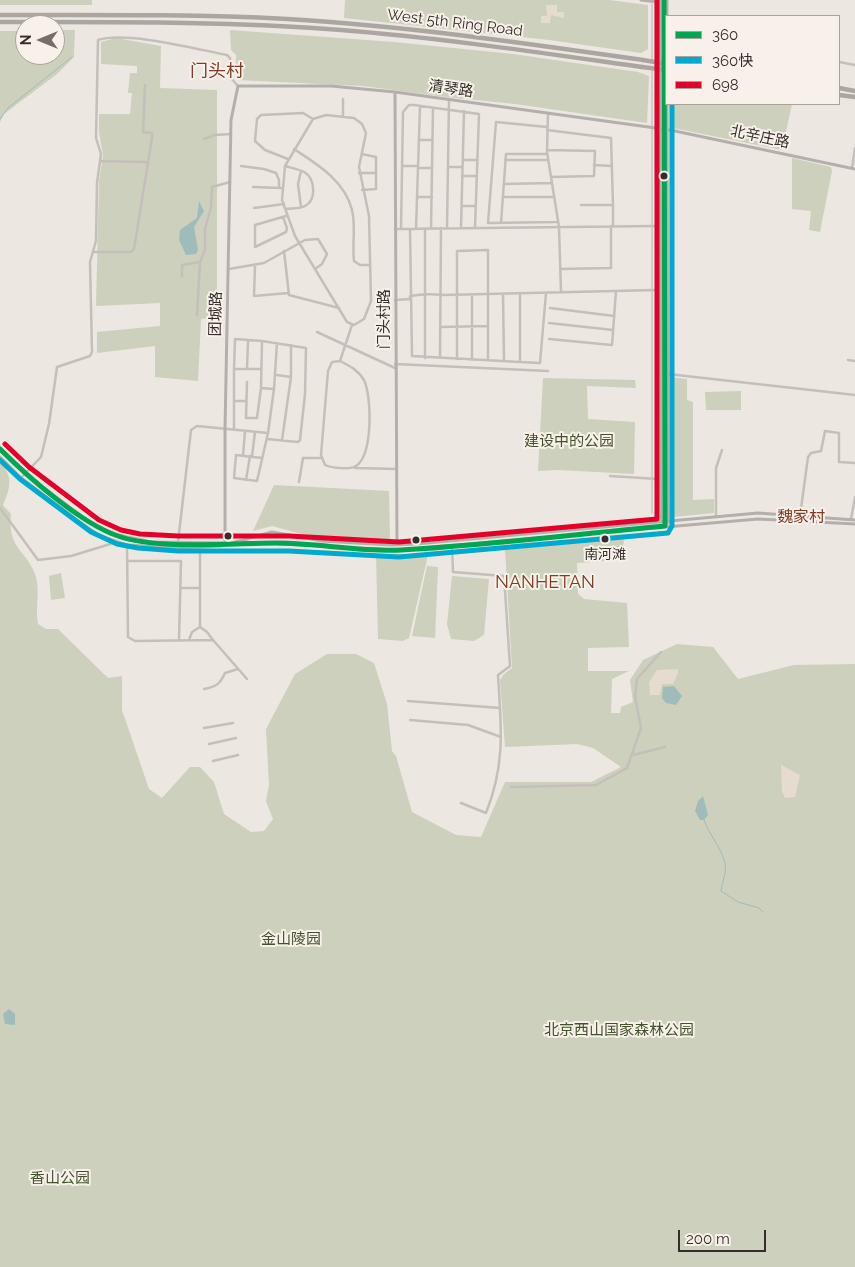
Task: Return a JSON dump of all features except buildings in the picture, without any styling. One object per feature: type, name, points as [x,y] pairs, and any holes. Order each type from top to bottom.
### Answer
[{"type":"highway","name":"West 5th Ring Road","points":[[0,15],[191,16],[313,21],[450,34],[665,64]]},
{"type":"highway","name":"West 5th Ring Road","points":[[0,22],[191,23],[340,30],[450,40],[665,70]]},
{"type":"highway","points":[[840,88],[855,91]]},
{"type":"highway","points":[[840,95],[855,97]]},
{"type":"street","points":[[641,0],[661,1]]},
{"type":"street","points":[[661,1],[667,15]]},
{"type":"street","points":[[661,1],[666,374],[663,524]]},
{"type":"street","points":[[659,479],[662,129],[661,1]]},
{"type":"street","points":[[21,478],[42,456],[49,424],[57,367],[90,356],[92,352],[90,262],[96,241],[97,183],[101,154],[96,138],[98,40],[108,37],[166,43],[227,55],[230,58],[230,77],[238,86]]},
{"type":"street","points":[[840,62],[855,65]]},
{"type":"street","points":[[93,252],[131,252],[134,249],[152,133],[143,132],[145,85]]},
{"type":"street","name":"清琴路","points":[[238,86],[331,86],[395,92],[662,129]]},
{"type":"street","name":"团城路","points":[[225,543],[225,429],[231,120],[238,86]]},
{"type":"street","name":"门头村路","points":[[395,92],[397,545]]},
{"type":"street","points":[[343,99],[343,115]]},
{"type":"street","points":[[448,228],[449,100]]},
{"type":"street","points":[[401,229],[403,112],[409,105],[479,114],[475,228]]},
{"type":"street","points":[[663,524],[659,479],[657,226],[662,129],[667,105]]},
{"type":"street","points":[[416,229],[420,106]]},
{"type":"street","points":[[431,229],[433,107]]},
{"type":"street","points":[[461,228],[464,111]]},
{"type":"street","points":[[288,160],[265,150],[256,141],[257,119],[261,115],[303,113],[313,119]]},
{"type":"street","points":[[548,113],[547,152],[559,227],[561,292]]},
{"type":"street","points":[[281,188],[285,166],[313,119],[326,115],[343,115],[354,118],[362,124],[366,133],[360,172],[362,190],[369,216],[371,301],[364,319],[359,324],[352,325],[347,322],[298,243],[285,216]]},
{"type":"street","points":[[557,222],[488,223],[496,122],[611,138],[613,205],[611,268],[560,269]]},
{"type":"street","name":"北辛庄路","points":[[662,129],[854,169]]},
{"type":"street","points":[[204,139],[215,134],[231,134]]},
{"type":"street","points":[[419,140],[432,140]]},
{"type":"street","points":[[854,169],[855,148]]},
{"type":"street","points":[[294,149],[331,176],[344,192],[352,211],[354,261],[360,265],[370,265]]},
{"type":"street","points":[[501,222],[506,154],[594,151],[594,176],[551,177]]},
{"type":"street","points":[[362,154],[376,157],[376,189],[362,190]]},
{"type":"street","points":[[463,160],[477,160]]},
{"type":"street","points":[[505,160],[548,160]]},
{"type":"street","points":[[100,162],[145,162],[148,164]]},
{"type":"street","points":[[594,165],[612,166]]},
{"type":"street","points":[[241,166],[264,169],[276,173],[280,180],[285,209],[286,232],[255,247],[255,225],[285,216]]},
{"type":"street","points":[[285,166],[301,171],[312,180],[313,190],[310,202],[301,207],[285,209]]},
{"type":"street","points":[[402,166],[432,168]]},
{"type":"street","points":[[448,167],[462,167]]},
{"type":"street","points":[[301,171],[298,184],[301,207]]},
{"type":"street","points":[[360,172],[376,172]]},
{"type":"street","points":[[462,176],[477,176]]},
{"type":"street","points":[[197,315],[200,262],[205,250],[205,229],[211,206],[212,187],[230,182]]},
{"type":"street","points":[[504,184],[552,183]]},
{"type":"street","points":[[253,187],[281,188]]},
{"type":"street","points":[[417,197],[432,197]]},
{"type":"street","points":[[503,197],[553,197]]},
{"type":"street","points":[[254,208],[284,204]]},
{"type":"street","points":[[581,205],[613,205]]},
{"type":"street","points":[[462,206],[476,206]]},
{"type":"street","points":[[395,229],[657,226]]},
{"type":"street","points":[[440,358],[441,228]]},
{"type":"street","points":[[410,229],[411,354],[414,357],[540,363],[546,293]]},
{"type":"street","points":[[425,229],[425,358]]},
{"type":"street","points":[[228,269],[264,263],[298,243],[311,238],[318,238],[327,254],[326,259],[315,269]]},
{"type":"street","points":[[457,359],[457,250],[488,250],[488,360]]},
{"type":"street","points":[[284,251],[289,296],[339,308]]},
{"type":"street","points":[[182,276],[182,265],[200,262]]},
{"type":"street","points":[[255,266],[254,296],[288,293]]},
{"type":"street","points":[[395,300],[410,299],[410,296],[440,294],[472,295],[657,290]]},
{"type":"street","points":[[549,339],[612,345],[616,291]]},
{"type":"street","points":[[503,294],[504,361]]},
{"type":"street","points":[[520,294],[520,362]]},
{"type":"street","points":[[472,295],[472,360]]},
{"type":"street","points":[[550,308],[614,316]]},
{"type":"street","points":[[549,323],[613,330]]},
{"type":"street","points":[[340,361],[352,325]]},
{"type":"street","points":[[440,327],[488,326]]},
{"type":"street","points":[[317,332],[396,366],[548,371]]},
{"type":"street","points":[[234,430],[235,339],[306,348],[306,394],[300,440],[298,442],[267,439]]},
{"type":"street","points":[[247,369],[248,340]]},
{"type":"street","points":[[247,382],[246,418],[258,418],[262,341]]},
{"type":"street","points":[[262,458],[236,455],[234,478],[257,481],[267,439],[277,375],[277,343]]},
{"type":"street","points":[[282,440],[291,377],[291,345]]},
{"type":"street","points":[[848,360],[855,361]]},
{"type":"street","points":[[351,468],[358,464],[364,451],[369,428],[370,398],[358,372],[340,361],[332,362],[328,371],[322,458],[329,467],[351,468],[396,468]]},
{"type":"street","points":[[234,369],[261,369]]},
{"type":"street","points":[[666,374],[855,395]]},
{"type":"street","points":[[277,375],[291,377]]},
{"type":"street","points":[[261,388],[274,389]]},
{"type":"street","points":[[234,401],[246,401]]},
{"type":"street","points":[[178,544],[191,430],[197,426],[268,433]]},
{"type":"street","points":[[243,456],[246,431]]},
{"type":"street","points":[[800,520],[808,457],[810,453],[821,451],[825,431],[839,433],[839,462],[855,463]]},
{"type":"street","points":[[246,480],[255,432]]},
{"type":"street","points":[[0,449],[24,473],[95,526],[109,533],[139,541],[178,544],[225,543]]},
{"type":"street","points":[[716,517],[716,468],[722,450]]},
{"type":"street","points":[[0,456],[21,478],[94,532],[127,545],[159,548],[200,547],[241,541],[272,532],[322,541],[397,545],[663,524],[758,519],[855,524]]},
{"type":"street","points":[[299,482],[302,458],[322,458]]},
{"type":"street","points":[[610,476],[659,479]]},
{"type":"street","points":[[241,541],[382,550],[452,546],[758,513],[853,519],[855,496]]},
{"type":"street","points":[[0,508],[38,560],[71,556],[117,542]]},
{"type":"street","points":[[127,545],[129,561],[128,637],[135,641],[213,640]]},
{"type":"street","points":[[452,546],[453,572],[504,576],[510,666],[498,675],[501,737],[497,786],[486,812],[461,803]]},
{"type":"street","points":[[200,547],[200,628]]},
{"type":"street","points":[[129,561],[181,561],[179,640]]},
{"type":"street","points":[[181,588],[200,588]]},
{"type":"street","points":[[189,640],[192,632],[200,628]]},
{"type":"street","points":[[200,628],[207,632],[247,679]]},
{"type":"street","points":[[511,787],[602,784],[627,768],[641,728],[635,696],[637,679],[661,652]]},
{"type":"street","points":[[204,689],[214,687],[221,682],[225,673],[238,669]]},
{"type":"street","points":[[408,701],[500,708]]},
{"type":"street","points":[[410,720],[468,725],[501,737]]},
{"type":"street","points":[[204,728],[232,723]]},
{"type":"street","points":[[209,744],[236,738]]},
{"type":"street","points":[[633,755],[665,748]]},
{"type":"street","points":[[213,761],[238,755]]},
{"type":"green space","points":[[0,0],[92,0],[92,5],[0,5]]},
{"type":"green space","points":[[345,0],[609,0],[648,5],[648,49],[641,53],[549,40],[344,18]]},
{"type":"green space","points":[[65,30],[75,30],[74,57],[57,74],[4,114],[0,122],[0,31],[15,31],[15,65],[65,65]]},
{"type":"green space","points":[[230,30],[394,42],[513,54],[638,72],[649,76],[647,123],[515,104],[363,86],[236,80],[236,55],[231,50]]},
{"type":"green space","points":[[116,38],[161,46],[160,88],[217,90],[217,317],[201,319],[198,381],[155,377],[155,346],[97,353],[97,332],[160,326],[160,303],[96,306],[99,181],[103,155],[99,132],[99,114],[130,114],[132,93],[128,93],[130,73],[137,73],[137,66],[101,64],[101,42]]},
{"type":"green space","points":[[673,105],[792,105],[782,150],[673,128]]},
{"type":"green space","points":[[792,158],[831,167],[832,171],[820,232],[809,230],[811,211],[792,209]]},
{"type":"green space","points":[[670,377],[687,379],[687,400],[693,402],[693,500],[714,499],[714,513],[673,517]]},
{"type":"green space","name":"建设中的公园","points":[[543,378],[635,380],[636,388],[587,386],[588,419],[635,422],[634,474],[558,470],[538,471]]},
{"type":"green space","points":[[741,391],[741,410],[706,410],[705,392]]},
{"type":"green space","name":"北京西山国家森林公园","points":[[0,463],[9,478],[9,488],[3,505],[11,514],[12,535],[36,577],[38,588],[38,624],[46,629],[58,629],[108,678],[122,676],[122,710],[149,789],[162,798],[190,767],[200,767],[214,782],[224,814],[251,832],[264,831],[273,819],[266,801],[269,785],[266,729],[295,674],[327,654],[356,654],[374,663],[387,704],[392,751],[396,756],[412,812],[456,835],[481,837],[505,782],[591,782],[621,767],[593,748],[577,744],[505,747],[500,680],[512,668],[505,549],[512,544],[625,536],[620,560],[577,563],[578,594],[584,599],[627,603],[629,647],[588,648],[588,671],[629,671],[612,679],[611,713],[620,713],[621,707],[633,702],[630,680],[643,660],[677,644],[713,647],[738,679],[794,665],[855,664],[855,1267],[0,1267]]},
{"type":"green space","points":[[274,485],[389,491],[390,540],[373,542],[309,536],[272,526],[253,531]]},
{"type":"green space","points":[[376,554],[428,555],[409,638],[403,641],[378,639]]},
{"type":"green space","points":[[427,566],[438,567],[435,638],[412,636]]},
{"type":"green space","points":[[61,573],[65,598],[51,600],[49,576]]},
{"type":"green space","points":[[452,576],[489,579],[484,635],[474,641],[451,639],[447,624]]},
{"type":"shaded area","points":[[546,5],[557,5],[557,12],[564,12],[564,18],[551,15],[550,23],[541,23],[541,16],[547,16]]},
{"type":"shaded area","points":[[678,669],[673,684],[662,684],[660,695],[650,695],[649,682],[657,670]]},
{"type":"shaded area","points":[[781,765],[800,775],[795,797],[785,798],[782,791]]},
{"type":"water","points":[[199,201],[204,211],[194,227],[198,250],[196,254],[186,255],[179,240],[180,230],[197,218]]},
{"type":"water","points":[[674,686],[682,696],[676,705],[666,703],[662,698],[663,687]]},
{"type":"water","points":[[703,796],[708,815],[704,820],[700,820],[695,811],[698,801]]},
{"type":"water","points":[[9,1009],[15,1014],[15,1025],[5,1024],[3,1014]]},
{"type":"waterway","points":[[652,4],[652,60]]},
{"type":"waterway","points":[[0,119],[8,108],[72,57]]},
{"type":"waterway","points":[[652,71],[652,513]]},
{"type":"waterway","points":[[704,820],[725,863],[721,891],[738,902],[759,908],[763,912]]},
{"type":"transit line","name":"698","points":[[5,444],[29,467],[99,520],[121,530],[140,534],[289,536],[399,542],[657,519],[657,0]]},
{"type":"transit line","name":"360","points":[[0,449],[55,498],[87,521],[118,536],[153,543],[195,545],[292,543],[370,550],[401,550],[665,526],[664,0]]},
{"type":"transit line","name":"360快","points":[[0,460],[20,479],[91,532],[117,544],[138,548],[178,551],[289,551],[399,557],[668,533],[672,526],[672,105]]},
{"type":"place","name":"南河滩","points":[[605,539]]},
{"type":"district","name":"门头村","points":[[217,72]]},
{"type":"district","name":"魏家村","points":[[801,517]]},
{"type":"district","name":"NANHETAN","points":[[545,583]]},
{"type":"park label","name":"金山陵园","points":[[291,939]]},
{"type":"park label","name":"香山公园","points":[[60,1178]]}]
